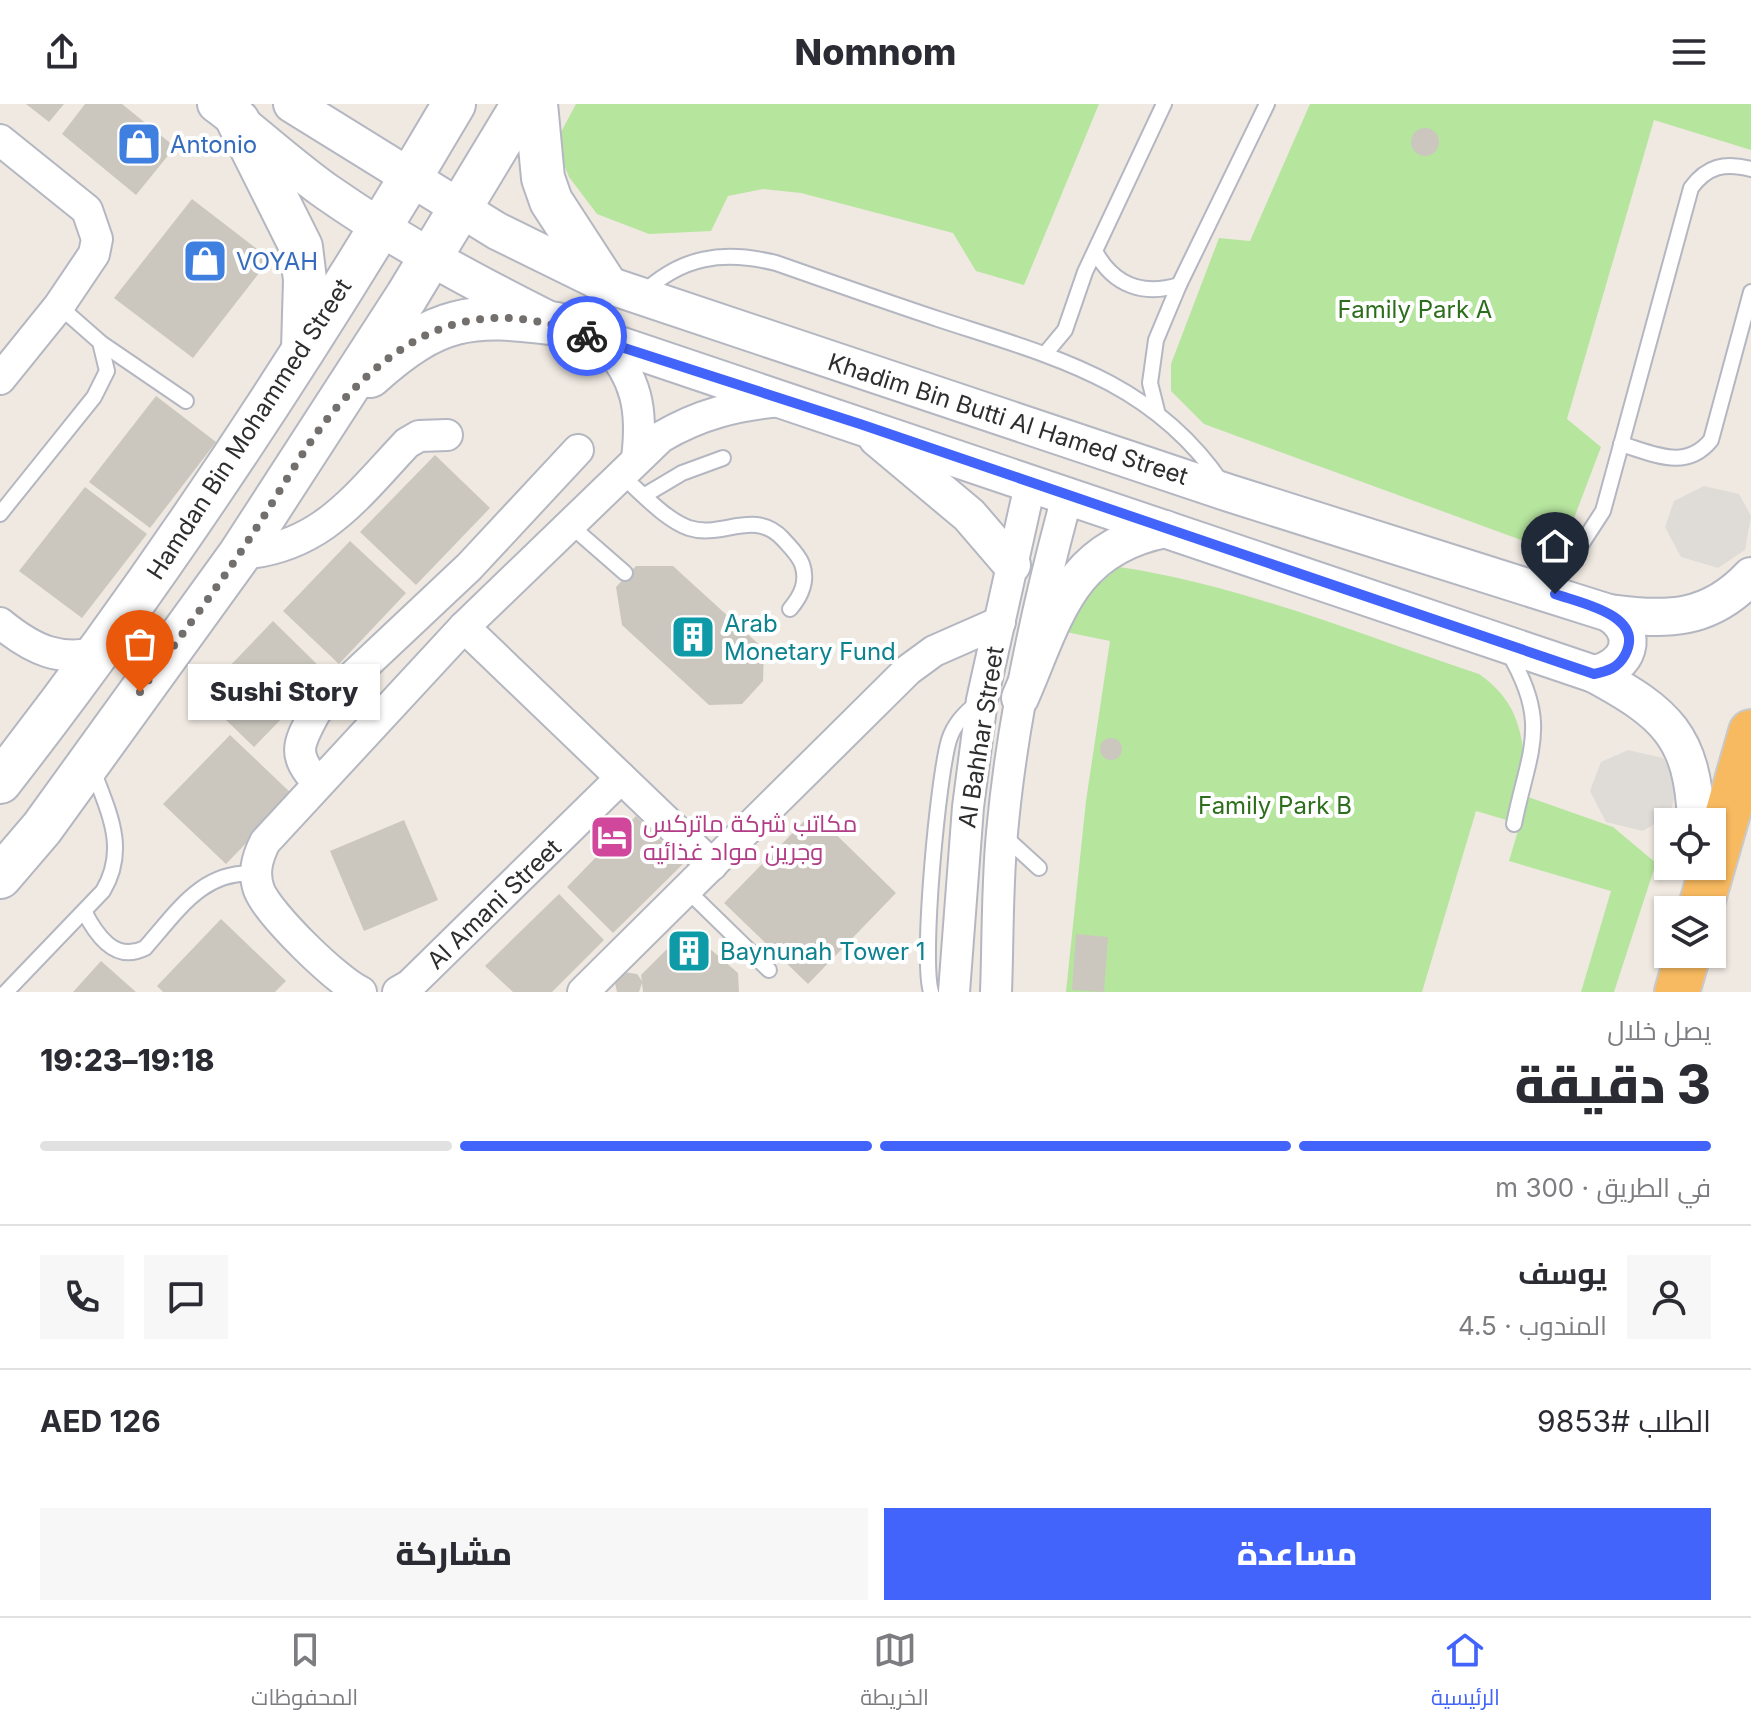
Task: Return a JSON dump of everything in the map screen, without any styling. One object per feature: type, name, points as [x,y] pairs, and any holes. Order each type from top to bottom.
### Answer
[{"type":"highway","points":[[1700,893],[1751,732]]},
{"type":"highway","points":[[1677,992],[1684,968]]},
{"type":"main road","name":"Hamdan Bin Mohammed Street","points":[[0,782],[103,651],[303,350],[454,104]]},
{"type":"main road","points":[[0,877],[90,761],[240,554],[337,407],[523,104]]},
{"type":"main road","points":[[536,104],[543,178],[551,201],[622,290]]},
{"type":"main road","points":[[227,112],[301,247],[305,280],[303,350]]},
{"type":"main road","points":[[337,407],[397,352],[422,335],[452,322],[509,318],[557,324]]},
{"type":"street","name":"Khadim Bin Butti Al Hamed Street","points":[[292,104],[509,238],[622,290],[1229,493],[1609,613],[1664,618],[1710,610],[1732,596],[1751,576]]},
{"type":"street","points":[[227,112],[327,192],[379,226],[429,258],[557,324],[604,343],[860,424],[1030,485],[1594,674],[1627,691],[1673,730],[1690,770],[1694,808]]},
{"type":"street","points":[[0,140],[76,200],[94,224],[94,254],[59,306],[0,379]]},
{"type":"street","points":[[604,343],[621,361],[633,383],[639,407],[629,466]]},
{"type":"street","points":[[361,992],[340,977],[266,904],[256,874],[265,842],[464,627],[661,437],[689,421],[720,410],[784,401]]},
{"type":"street","points":[[860,424],[969,515],[1012,565]]},
{"type":"street","points":[[240,554],[282,547],[311,535],[337,516],[407,443],[419,436],[447,435]]},
{"type":"street","points":[[318,783],[301,764],[299,741],[316,711],[469,567],[578,450]]},
{"type":"street","name":"Al Bahhar Street","points":[[954,992],[968,807],[982,700],[1030,485]]},
{"type":"street","name":"Al Bahhar Street","points":[[996,992],[1002,834],[1020,698],[1067,497]]},
{"type":"street","points":[[1020,698],[1072,585],[1104,551],[1142,534],[1165,529]]},
{"type":"street","points":[[469,567],[492,565],[526,569]]},
{"type":"street","points":[[1594,674],[1609,671],[1621,662],[1628,649],[1629,634],[1621,621],[1609,613]]},
{"type":"street","points":[[583,992],[908,670],[946,647],[1000,622]]},
{"type":"street","points":[[0,623],[31,647],[48,653],[66,657],[103,651]]},
{"type":"street","points":[[464,627],[712,865]]},
{"type":"street","points":[[946,647],[989,670]]},
{"type":"street","name":"Al Amani Street","points":[[398,992],[410,985],[621,778]]},
{"type":"lane","points":[[1045,354],[1065,330],[1096,253],[1164,104]]},
{"type":"lane","points":[[1158,411],[1150,383],[1152,354],[1179,285],[1267,104]]},
{"type":"lane","points":[[1528,585],[1566,559],[1592,531],[1603,511],[1691,188],[1708,170],[1720,166],[1751,169]]},
{"type":"lane","points":[[1096,253],[1112,275],[1137,288],[1165,289],[1179,285]]},
{"type":"lane","points":[[622,290],[657,279],[695,259],[746,256],[1045,354],[1095,373],[1158,411],[1208,463],[1229,493]]},
{"type":"lane","points":[[1621,444],[1675,460],[1702,451],[1711,440],[1751,292]]},
{"type":"lane","points":[[59,306],[100,342],[186,401]]},
{"type":"lane","points":[[0,514],[103,385],[107,371],[100,342]]},
{"type":"lane","points":[[645,495],[682,473],[723,458]]},
{"type":"lane","points":[[629,466],[645,495],[680,524],[708,530],[741,522],[760,525],[778,533],[800,558],[804,571],[804,585],[790,609]]},
{"type":"lane","points":[[570,525],[625,573]]},
{"type":"lane","points":[[1501,642],[1526,682],[1534,714],[1534,744],[1514,824]]},
{"type":"lane","points":[[931,992],[932,886],[946,755],[953,729],[982,700]]},
{"type":"lane","points":[[6,992],[107,884],[117,858],[114,830],[90,761]]},
{"type":"lane","points":[[1002,834],[1039,868]]},
{"type":"lane","points":[[84,911],[108,944],[116,950],[135,952],[145,948],[199,888],[226,875],[256,874]]},
{"type":"lane","points":[[687,890],[769,970]]},
{"type":"green space","points":[[576,104],[1099,104],[1024,285],[976,271],[953,233],[801,193],[763,189],[728,196],[711,231],[649,234],[597,214],[569,177],[561,157],[560,134]]},
{"type":"green space","name":"Family Park A","points":[[1310,104],[1751,104],[1751,150],[1654,120],[1567,419],[1601,447],[1565,542],[1532,544],[1204,424],[1171,391],[1171,364],[1219,238],[1250,241]]},
{"type":"green space","name":"Family Park B","points":[[1119,567],[1165,575],[1256,598],[1479,674],[1506,700],[1514,713],[1522,743],[1528,797],[1613,827],[1654,861],[1614,992],[1581,992],[1611,891],[1509,861],[1520,824],[1476,811],[1422,992],[1066,992],[1086,801],[1110,641],[1066,632],[1088,594]]},
{"type":"shaded area","points":[[1704,486],[1739,494],[1751,516],[1745,550],[1718,568],[1681,557],[1665,527],[1674,501]]},
{"type":"shaded area","points":[[1628,750],[1663,758],[1678,784],[1672,808],[1654,808],[1654,824],[1643,831],[1606,822],[1590,791],[1601,762]]},
{"type":"building","points":[[26,104],[64,104],[49,122]]},
{"type":"building","points":[[85,104],[122,104],[175,147],[136,195],[62,134]]},
{"type":"building","points":[[1425,128],[1435,132],[1439,142],[1435,152],[1425,156],[1415,152],[1411,142],[1415,132]]},
{"type":"building","points":[[192,199],[270,259],[193,358],[114,298]]},
{"type":"building","points":[[156,396],[216,442],[150,528],[89,482]]},
{"type":"building","points":[[435,455],[490,508],[416,585],[360,532]]},
{"type":"building","points":[[85,487],[147,534],[82,618],[19,571]]},
{"type":"building","points":[[350,541],[406,593],[339,664],[283,611]]},
{"type":"building","name":"Arab Monetary Fund","points":[[636,566],[673,566],[764,649],[763,681],[742,704],[709,705],[622,625],[616,587]]},
{"type":"building","points":[[273,621],[326,673],[254,747],[201,696]]},
{"type":"building","points":[[230,735],[293,795],[226,864],[163,804]]},
{"type":"building","points":[[1111,738],[1119,741],[1122,749],[1119,757],[1111,760],[1103,757],[1100,749],[1103,741]]},
{"type":"building","points":[[813,812],[896,893],[808,984],[724,903]]},
{"type":"building","points":[[636,816],[684,863],[613,933],[567,887]]},
{"type":"building","points":[[404,820],[438,900],[364,931],[330,851]]},
{"type":"building","points":[[559,894],[604,940],[552,992],[513,992],[485,966]]},
{"type":"building","points":[[221,919],[286,981],[275,992],[163,992],[157,986]]},
{"type":"building","name":"Baynunah Tower 1","points":[[687,929],[738,973],[739,992],[643,992],[642,983],[639,992],[617,992],[615,983],[623,972],[637,974],[642,981],[641,975]]},
{"type":"building","points":[[1076,934],[1108,937],[1104,992],[1072,990]]},
{"type":"building","points":[[101,961],[136,992],[73,992]]},
{"type":"way so far","points":[[140,692],[240,554],[337,407],[397,352],[422,335],[452,322],[476,319],[509,318],[557,324],[587,336]]},
{"type":"place","name":"Antonio","points":[[139,144]]},
{"type":"place","name":"VOYAH","points":[[205,261]]},
{"type":"place","name":"Arab Monetary Fund","points":[[693,637]]},
{"type":"place","name":"Sushi Story","points":[[140,692]]},
{"type":"place","name":"مكاتب شركة ماتركس وجرين مواد غذائيه","points":[[612,837]]},
{"type":"place","name":"Baynunah Tower 1","points":[[689,951]]},
{"type":"route","points":[[587,336],[860,424],[1594,674],[1609,671],[1621,662],[1628,649],[1629,634],[1621,621],[1609,613],[1555,594]]}]
